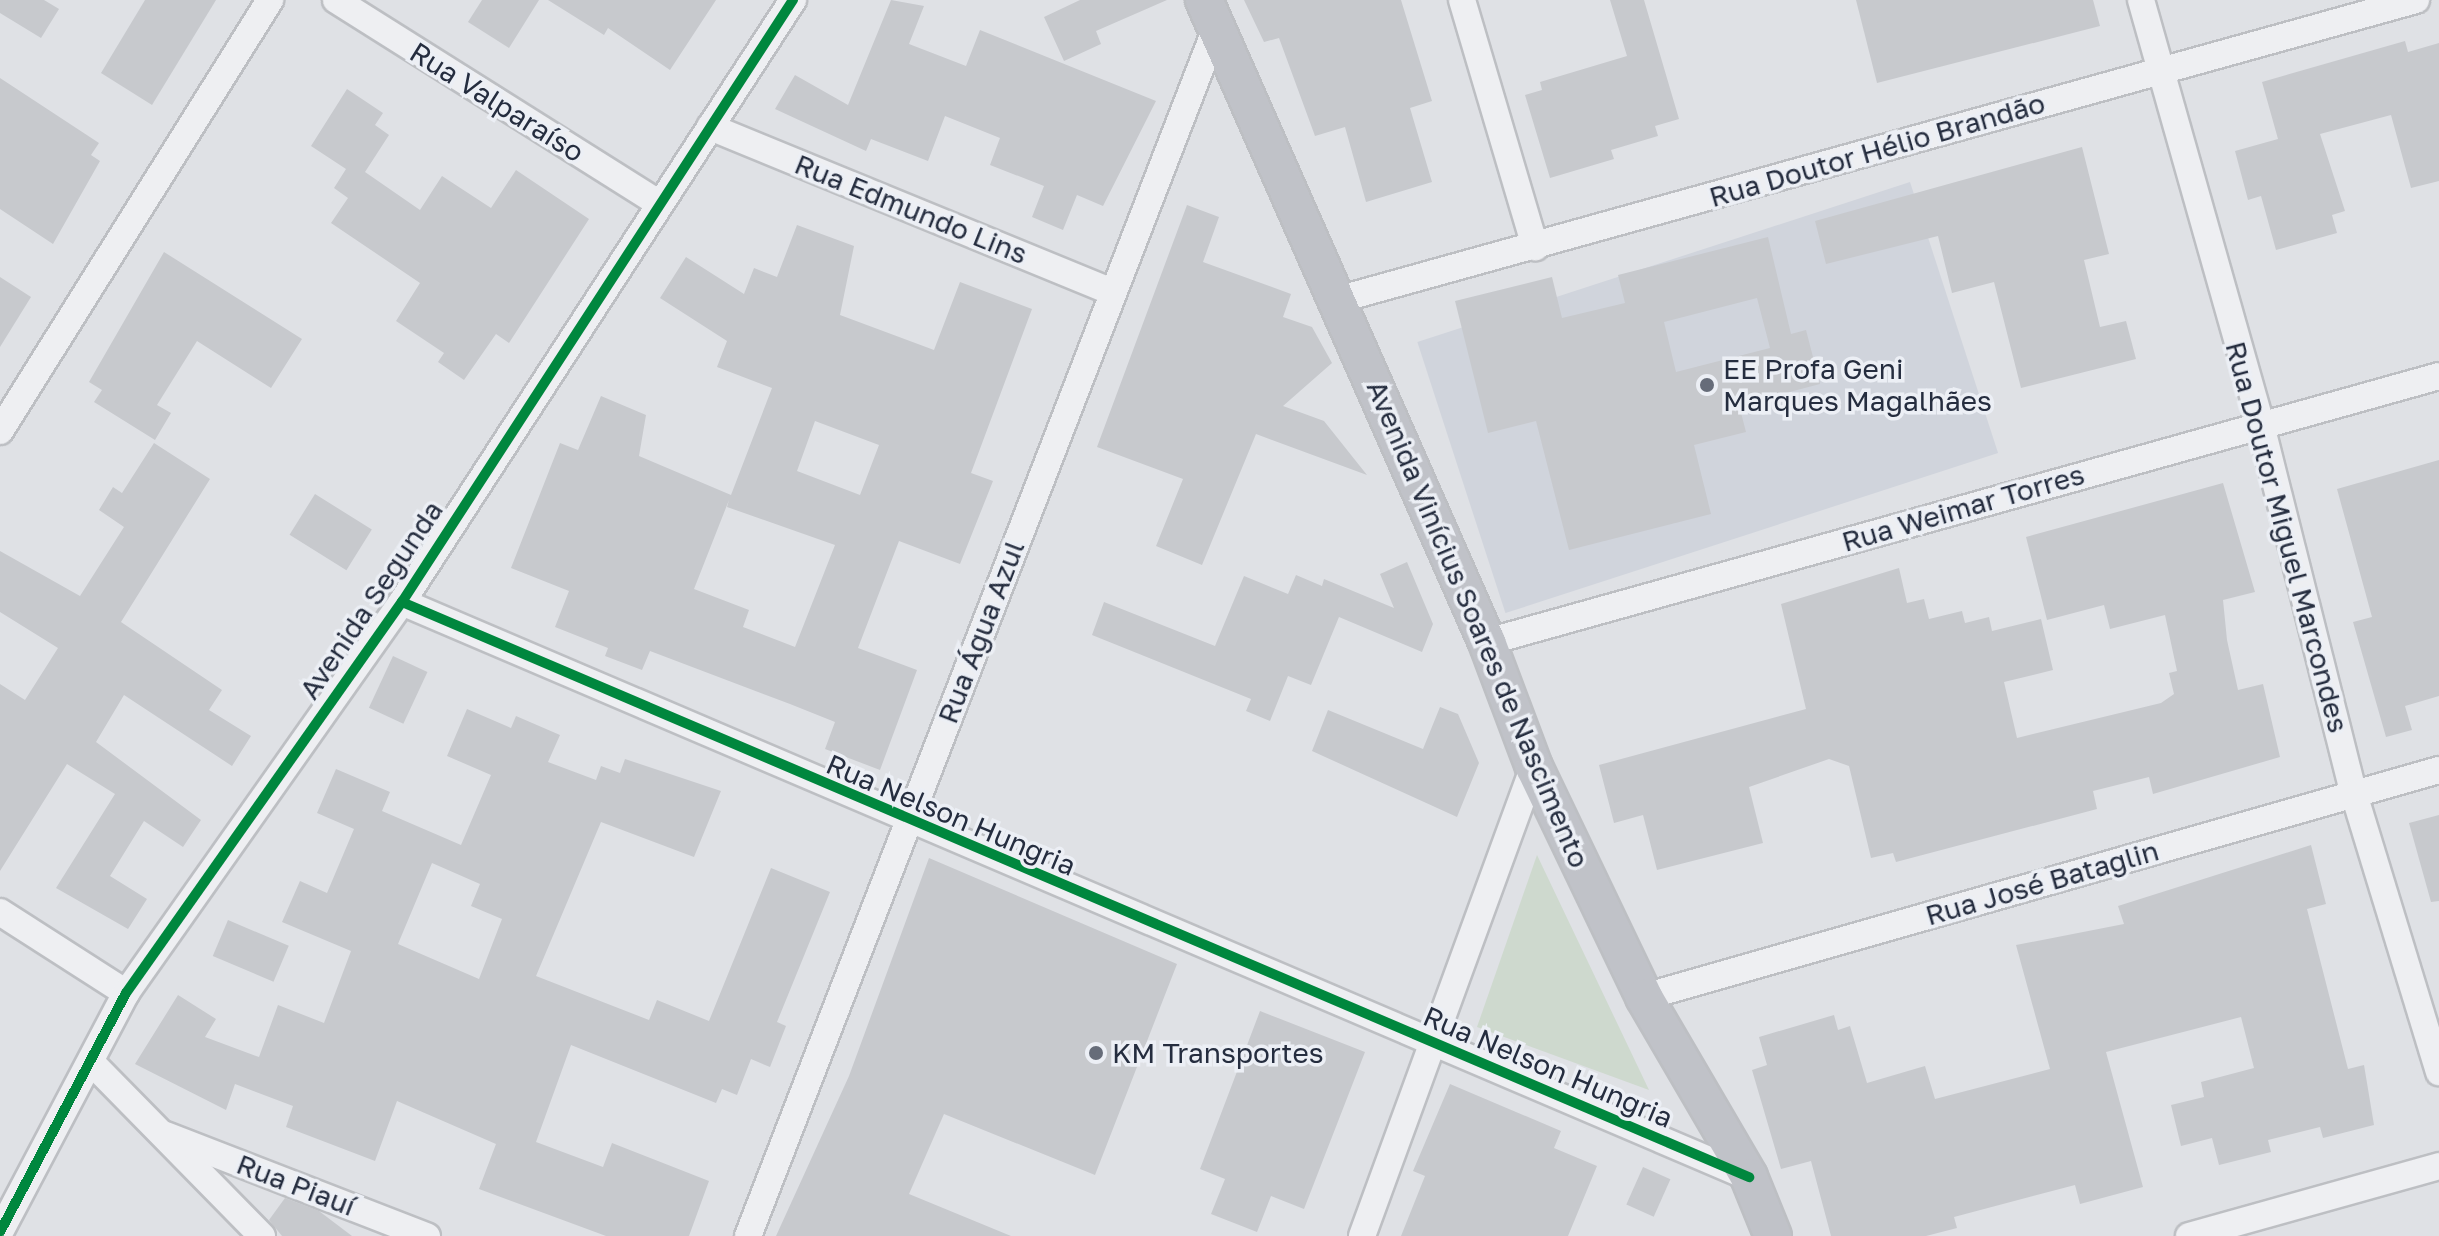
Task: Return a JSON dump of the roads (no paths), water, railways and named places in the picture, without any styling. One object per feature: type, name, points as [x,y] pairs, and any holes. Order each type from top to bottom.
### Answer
[{"type":"street","points":[[0,431],[270,0]]},
{"type":"street","name":"Rua Valparaíso","points":[[336,0],[658,203]]},
{"type":"street","name":"Avenida Segunda","points":[[0,1232],[126,993],[402,602],[658,203],[793,0]]},
{"type":"street","points":[[1462,0],[1535,247]]},
{"type":"street","name":"Rua Doutor Miguel Marcondes","points":[[2141,0],[2261,425],[2354,794],[2439,1072]]},
{"type":"street","name":"Rua Doutor Hélio Brandão","points":[[1337,300],[2416,0]]},
{"type":"street","name":"Rua Água Azul","points":[[748,1236],[1113,292],[1210,14]]},
{"type":"street","name":"Avenida Vinícius Soares de Nascimento","points":[[1210,14],[1487,642],[1534,767],[1644,997],[1749,1177],[1773,1236]]},
{"type":"street","name":"Rua Edmundo Lins","points":[[710,127],[1113,292]]},
{"type":"street","name":"Rua Weimar Torres","points":[[1487,642],[2439,376]]},
{"type":"street","name":"Rua Nelson Hungria","points":[[402,602],[906,823],[1749,1177]]},
{"type":"street","points":[[1362,1236],[1437,1046],[1534,767]]},
{"type":"street","name":"Rua José Bataglin","points":[[1644,997],[2439,770]]},
{"type":"street","points":[[0,912],[126,993]]},
{"type":"street","points":[[91,1062],[262,1236]]},
{"type":"street","name":"Rua Piauí","points":[[166,1135],[427,1236]]},
{"type":"street","points":[[2189,1236],[2439,1166]]},
{"type":"place","name":"EE Profª Geni Marques Magalhães","points":[[1707,385]]},
{"type":"place","name":"KM Transportes","points":[[1096,1053]]}]
